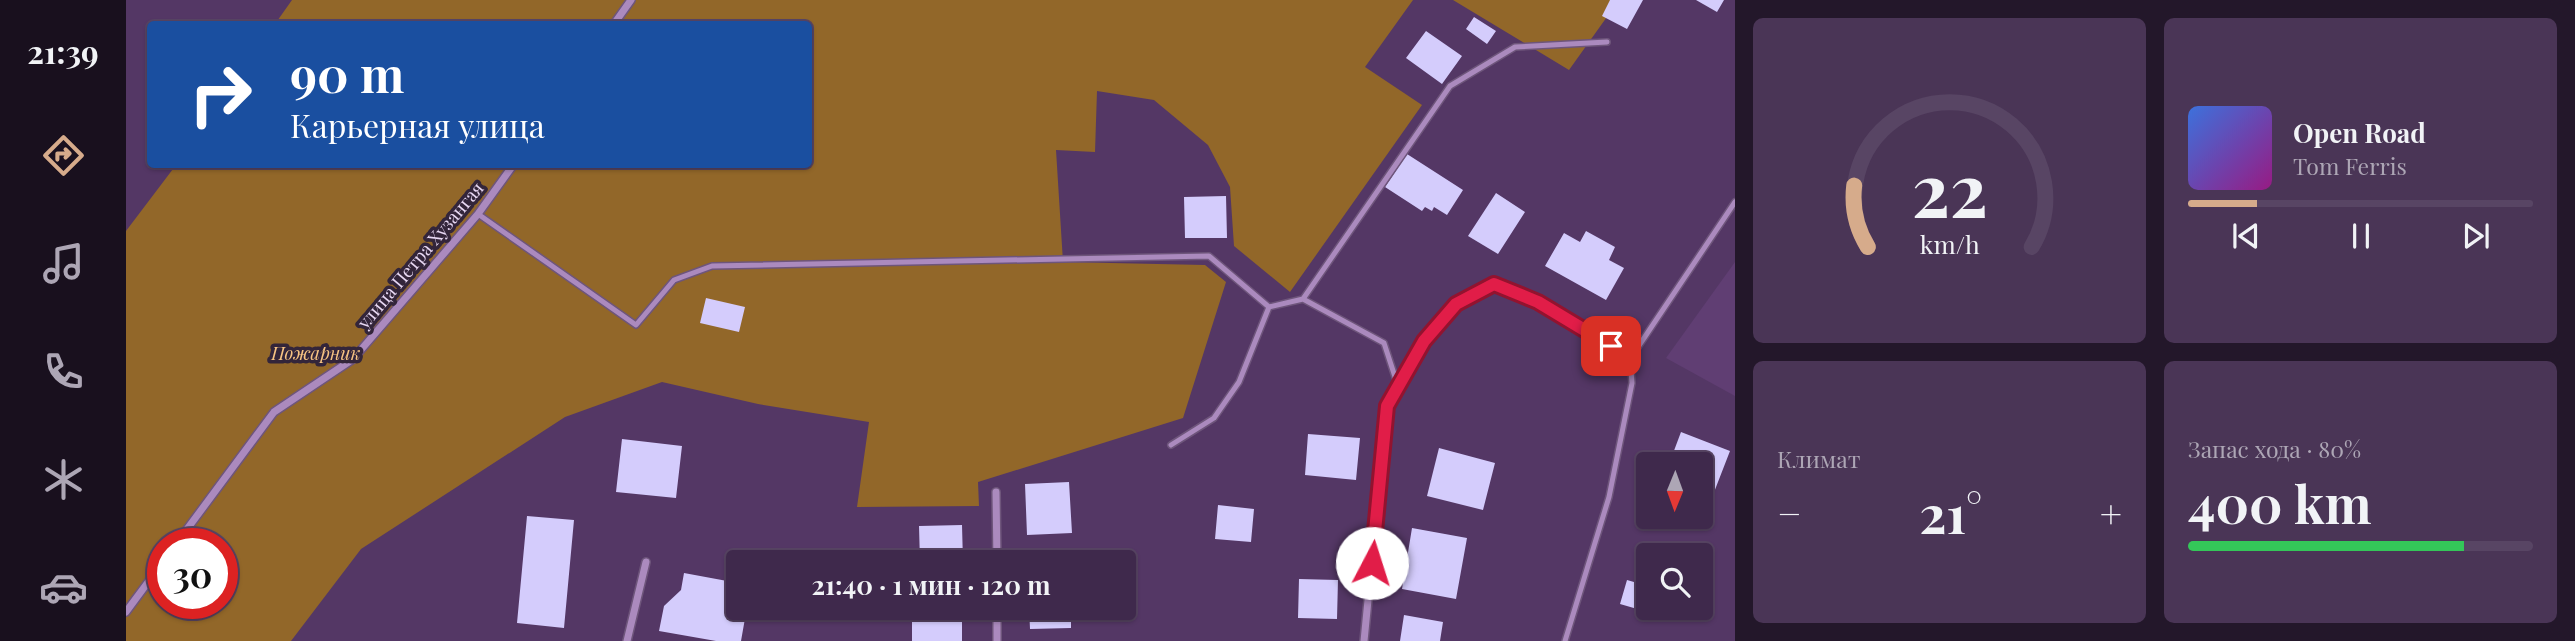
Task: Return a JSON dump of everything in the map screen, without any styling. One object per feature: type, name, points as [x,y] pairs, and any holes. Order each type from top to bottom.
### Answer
[{"type":"street","points":[[616,21],[631,0]]},
{"type":"street","name":"улица Петра Хузангая","points":[[188,528],[274,412],[353,359],[478,214],[511,168]]},
{"type":"street","points":[[1364,641],[1387,406],[1424,341],[1456,304],[1494,284],[1538,302]]},
{"type":"street","points":[[996,492],[997,550]]},
{"type":"street","points":[[627,641],[646,562]]},
{"type":"street","points":[[126,612],[147,584]]},
{"type":"street","points":[[997,620],[997,641]]},
{"type":"lane","points":[[1303,299],[1450,86],[1515,47],[1607,42]]},
{"type":"lane","points":[[1565,641],[1609,497],[1632,383],[1630,359],[1735,202]]},
{"type":"lane","points":[[478,214],[636,325],[674,280],[712,266],[1209,256],[1269,307]]},
{"type":"lane","points":[[1269,307],[1303,299],[1384,343],[1398,386]]},
{"type":"lane","points":[[1538,302],[1572,320],[1630,359]]},
{"type":"lane","points":[[1171,445],[1214,418],[1233,391],[1269,307]]},
{"type":"shaded area","points":[[1735,262],[1735,396],[1666,358]]},
{"type":"green space","name":"Пожарник","points":[[292,0],[1413,0],[1365,67],[1422,105],[1290,292],[1234,246],[1230,187],[1208,145],[1154,100],[1097,91],[1095,152],[1056,150],[1063,262],[1205,265],[1226,282],[1183,418],[978,482],[979,506],[857,507],[869,422],[758,404],[662,382],[565,417],[361,549],[291,641],[126,641],[126,231],[174,168],[812,168],[812,21],[277,21]]},
{"type":"green space","points":[[1453,0],[1619,0],[1569,70]]},
{"type":"building","points":[[1610,0],[1643,0],[1627,29],[1602,16]]},
{"type":"building","points":[[1696,0],[1724,0],[1717,12]]},
{"type":"building","points":[[1474,17],[1496,31],[1487,44],[1466,29]]},
{"type":"building","points":[[1426,31],[1462,56],[1442,84],[1406,58]]},
{"type":"building","points":[[1407,154],[1463,190],[1447,215],[1434,207],[1432,211],[1425,207],[1422,211],[1385,187]]},
{"type":"building","points":[[1496,193],[1525,212],[1498,254],[1468,236]]},
{"type":"building","points":[[1226,196],[1227,238],[1185,238],[1184,197]]},
{"type":"building","points":[[1586,231],[1615,247],[1609,260],[1624,268],[1606,300],[1545,266],[1564,233],[1580,242]]},
{"type":"building","points":[[706,298],[745,307],[739,332],[700,323]]},
{"type":"building","points":[[1681,432],[1730,451],[1713,495],[1713,452],[1674,452]]},
{"type":"building","points":[[1308,434],[1360,438],[1356,480],[1305,475]]},
{"type":"building","points":[[622,439],[682,446],[676,498],[616,492]]},
{"type":"building","points":[[1439,448],[1495,463],[1483,510],[1427,496]]},
{"type":"building","points":[[1069,482],[1072,533],[1027,535],[1025,484]]},
{"type":"building","points":[[1218,505],[1254,509],[1251,542],[1215,539]]},
{"type":"building","points":[[527,516],[574,520],[564,628],[517,623]]},
{"type":"building","points":[[962,525],[963,550],[920,550],[919,526]]},
{"type":"building","points":[[1412,528],[1467,538],[1456,599],[1402,589]]},
{"type":"building","points":[[684,573],[726,581],[726,620],[745,620],[741,641],[716,641],[659,631],[664,606],[681,590]]},
{"type":"building","points":[[1299,579],[1338,580],[1337,619],[1298,618]]},
{"type":"building","points":[[1627,580],[1636,583],[1636,609],[1620,604]]},
{"type":"building","points":[[1404,615],[1443,622],[1440,641],[1400,641]]},
{"type":"building","points":[[912,620],[962,620],[962,641],[912,641]]},
{"type":"building","points":[[1030,620],[1071,620],[1071,628],[1030,629]]},
{"type":"route","points":[[1372,563],[1387,406],[1424,341],[1456,304],[1494,284],[1572,320],[1611,346]]}]
